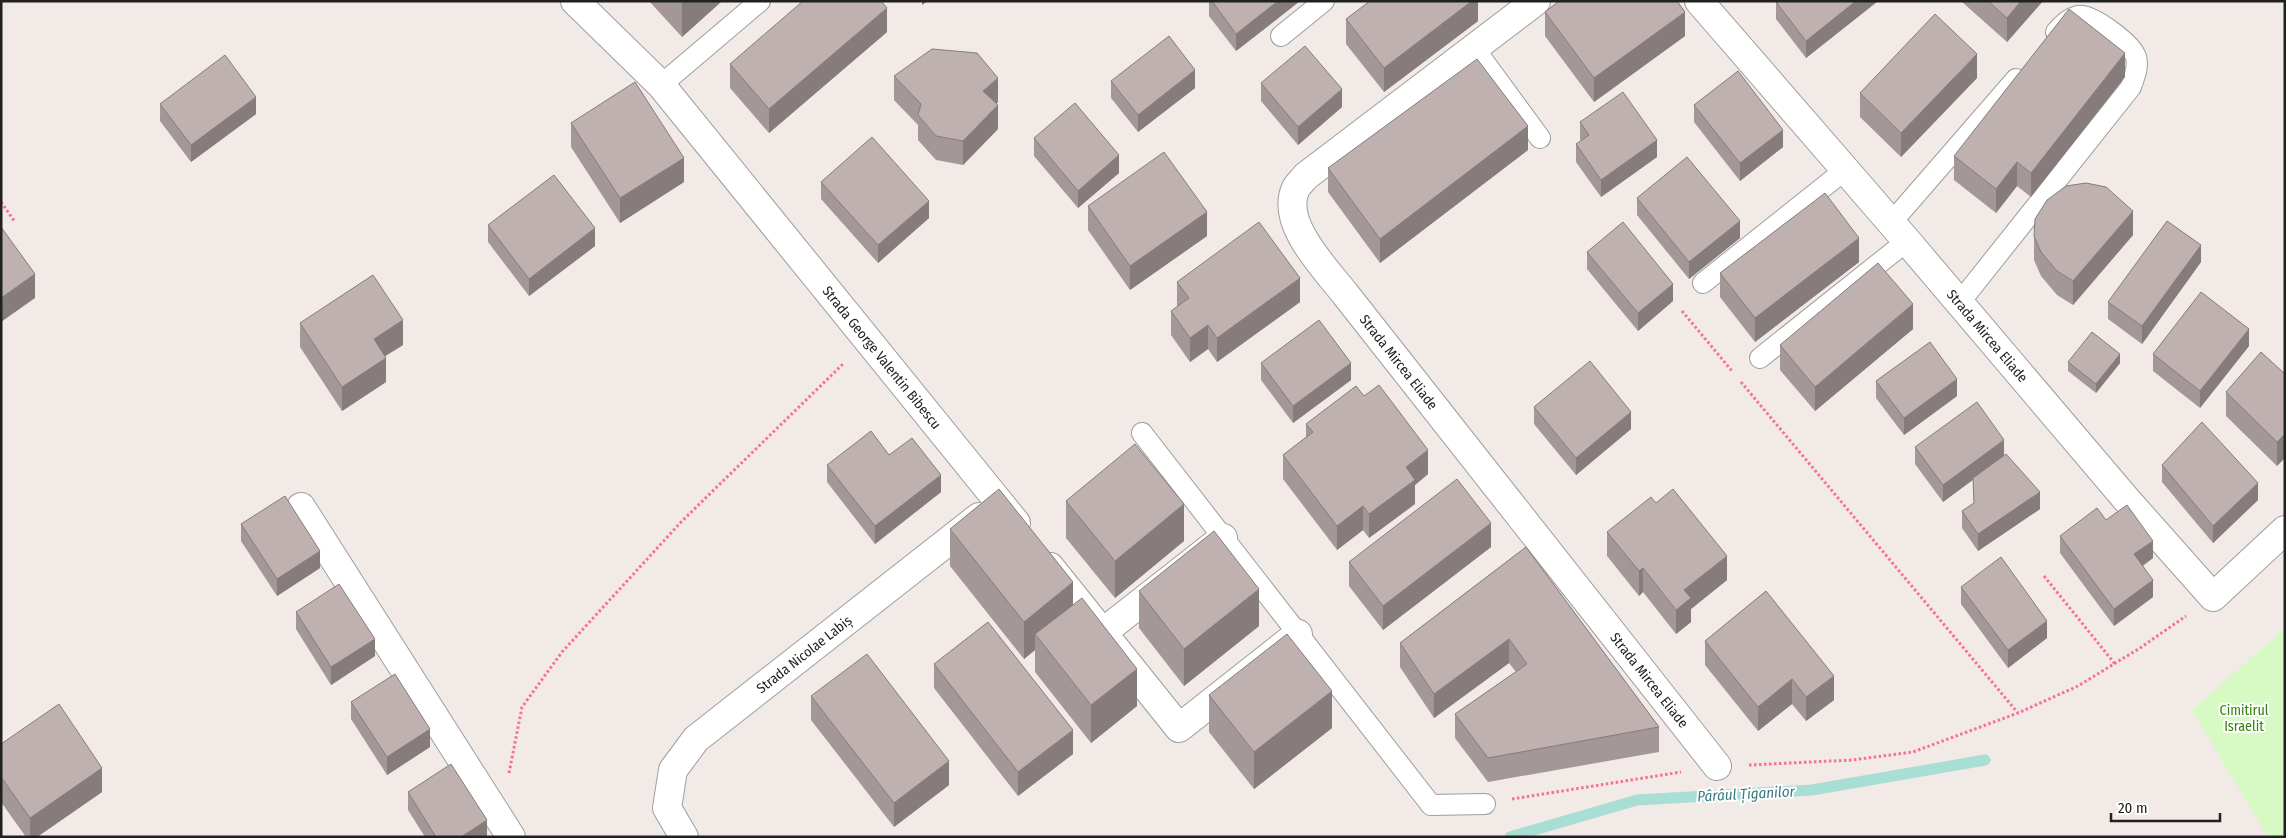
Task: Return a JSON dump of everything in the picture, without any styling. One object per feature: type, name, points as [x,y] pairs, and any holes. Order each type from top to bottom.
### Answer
[{"type":"street","name":"Strada George Valentin Bibescu","points":[[575,1],[661,85],[1179,728],[1298,634]]},
{"type":"street","name":"Strada Mircea Eliade","points":[[1536,1],[1306,176],[1296,188],[1292,204],[1295,222],[1302,236],[1346,295],[1717,766]]},
{"type":"street","name":"Strada Mircea Eliade","points":[[1699,1],[1960,302],[2126,499],[2213,597]]},
{"type":"street","name":"Strada Nicolae Labiș","points":[[684,837],[667,808],[673,770],[696,739],[998,502]]},
{"type":"street","points":[[301,507],[506,828]]},
{"type":"street","points":[[2213,597],[2285,530]]},
{"type":"street","points":[[1102,633],[1223,538]]},
{"type":"lane","points":[[661,85],[760,1]]},
{"type":"lane","points":[[1281,36],[1324,1]]},
{"type":"lane","points":[[1960,302],[2130,87],[2137,69],[2136,55],[2127,43],[2090,17],[2079,16],[2068,21],[2046,44]]},
{"type":"lane","points":[[1474,48],[1540,138]]},
{"type":"lane","points":[[1760,358],[1899,232],[2027,66]]},
{"type":"lane","points":[[1703,283],[1845,170]]},
{"type":"lane","points":[[1142,433],[1431,805],[1485,804]]},
{"type":"path","points":[[1,202],[15,222]]},
{"type":"path","points":[[1682,311],[1733,372]]},
{"type":"path","points":[[506,828],[522,707],[562,652],[682,521],[868,340]]},
{"type":"path","points":[[1739,380],[2018,714]]},
{"type":"path","points":[[2044,576],[2114,664]]},
{"type":"path","points":[[1485,804],[1717,766],[1852,760],[1913,752],[2018,714],[2078,686],[2213,597]]},
{"type":"green space","name":"Cimitirul Israelit","points":[[2285,628],[2285,837],[2268,837],[2192,710]]},
{"type":"building","points":[[803,1],[881,1],[887,8],[769,109],[730,64]]},
{"type":"building","points":[[1212,1],[1278,1],[1236,34]]},
{"type":"building","points":[[1370,1],[1472,1],[1384,68],[1346,19]]},
{"type":"building","points":[[1559,1],[1677,1],[1685,12],[1594,78],[1545,12]]},
{"type":"building","points":[[1777,1],[1856,1],[1806,41]]},
{"type":"building","points":[[1988,1],[2021,1],[2007,18]]},
{"type":"building","points":[[2069,9],[2125,53],[2031,173],[2017,162],[1996,189],[1954,156]]},
{"type":"building","points":[[1935,14],[1977,54],[1901,133],[1860,93]]},
{"type":"building","points":[[1169,36],[1195,70],[1138,115],[1111,81]]},
{"type":"building","points":[[1305,46],[1342,89],[1298,127],[1261,83]]},
{"type":"building","points":[[932,49],[977,53],[998,78],[983,91],[998,105],[963,141],[936,136],[918,115],[921,104],[894,76]]},
{"type":"building","points":[[225,55],[256,97],[191,145],[160,104]]},
{"type":"building","points":[[1477,59],[1528,126],[1380,239],[1328,168]]},
{"type":"building","points":[[1738,71],[1783,130],[1740,163],[1694,105]]},
{"type":"building","points":[[635,82],[684,158],[620,198],[571,123]]},
{"type":"building","points":[[1623,92],[1657,140],[1601,180],[1576,144],[1589,135],[1580,122]]},
{"type":"building","points":[[1075,103],[1119,155],[1078,191],[1034,138]]},
{"type":"building","points":[[872,137],[929,201],[878,245],[821,182]]},
{"type":"building","points":[[1164,152],[1207,212],[1130,266],[1088,206]]},
{"type":"building","points":[[1687,157],[1740,221],[1689,262],[1637,198]]},
{"type":"building","points":[[554,175],[595,228],[529,279],[488,225]]},
{"type":"building","points":[[2086,183],[2106,187],[2133,211],[2073,281],[2057,271],[2041,252],[2034,236],[2035,219],[2047,200],[2066,186]]},
{"type":"building","points":[[1825,193],[1859,238],[1755,318],[1720,273]]},
{"type":"building","points":[[2167,221],[2201,245],[2142,326],[2108,302]]},
{"type":"building","points":[[1259,222],[1300,278],[1217,338],[1208,325],[1190,338],[1171,311],[1189,298],[1177,282]]},
{"type":"building","points":[[1623,222],[1673,284],[1638,313],[1587,252]]},
{"type":"building","points":[[1,227],[35,274],[1,298]]},
{"type":"building","points":[[1878,263],[1913,304],[1815,387],[1780,345]]},
{"type":"building","points":[[373,275],[403,320],[374,339],[386,358],[342,387],[300,323]]},
{"type":"building","points":[[2201,292],[2249,329],[2200,391],[2153,354]]},
{"type":"building","points":[[1319,320],[1351,363],[1293,406],[1261,363]]},
{"type":"building","points":[[2092,332],[2120,354],[2096,384],[2068,362]]},
{"type":"building","points":[[1930,342],[1957,379],[1904,418],[1876,381]]},
{"type":"building","points":[[2261,352],[2285,374],[2285,434],[2277,442],[2226,392]]},
{"type":"building","points":[[1590,361],[1631,412],[1576,458],[1534,407]]},
{"type":"building","points":[[1379,385],[1428,450],[1406,467],[1415,480],[1369,514],[1363,506],[1337,526],[1283,455],[1313,432],[1306,424],[1356,386],[1364,396]]},
{"type":"building","points":[[1977,402],[2004,440],[1943,485],[1915,447]]},
{"type":"building","points":[[2202,422],[2258,483],[2213,526],[2162,465]]},
{"type":"building","points":[[871,431],[889,455],[912,438],[941,475],[875,526],[827,465]]},
{"type":"building","points":[[1135,444],[1184,504],[1115,561],[1066,501]]},
{"type":"building","points":[[2006,454],[2040,492],[1978,534],[1962,511],[1974,503],[1973,478]]},
{"type":"building","points":[[1457,479],[1491,523],[1383,606],[1349,562]]},
{"type":"building","points":[[999,489],[1073,582],[1024,622],[950,529]]},
{"type":"building","points":[[1673,489],[1727,556],[1684,590],[1691,598],[1676,610],[1643,568],[1639,571],[1607,532],[1651,497],[1656,503]]},
{"type":"building","points":[[285,496],[320,551],[277,579],[241,524]]},
{"type":"building","points":[[2127,505],[2153,541],[2134,554],[2153,580],[2114,609],[2060,536],[2097,508],[2106,520]]},
{"type":"building","points":[[1214,531],[1259,589],[1184,649],[1139,591]]},
{"type":"building","points":[[1526,547],[1659,727],[1488,758],[1455,714],[1527,664],[1509,639],[1434,694],[1400,643]]},
{"type":"building","points":[[2001,557],[2047,621],[2008,650],[1961,587]]},
{"type":"building","points":[[339,584],[375,639],[331,667],[296,612]]},
{"type":"building","points":[[1766,591],[1834,676],[1806,697],[1792,679],[1758,707],[1705,641]]},
{"type":"building","points":[[1082,598],[1137,669],[1091,705],[1035,634]]},
{"type":"building","points":[[988,622],[1073,730],[1018,772],[934,664]]},
{"type":"building","points":[[1287,634],[1332,691],[1254,752],[1209,695]]},
{"type":"building","points":[[867,654],[949,761],[894,803],[811,696]]},
{"type":"building","points":[[395,674],[430,729],[387,757],[351,702]]},
{"type":"building","points":[[59,704],[102,768],[30,818],[1,777],[1,744]]},
{"type":"building","points":[[451,764],[487,820],[461,837],[436,837],[408,792]]},
{"type":"waterway","name":"Pârâul Țiganilor","points":[[1510,837],[1637,800],[1812,790],[1985,760]]}]
